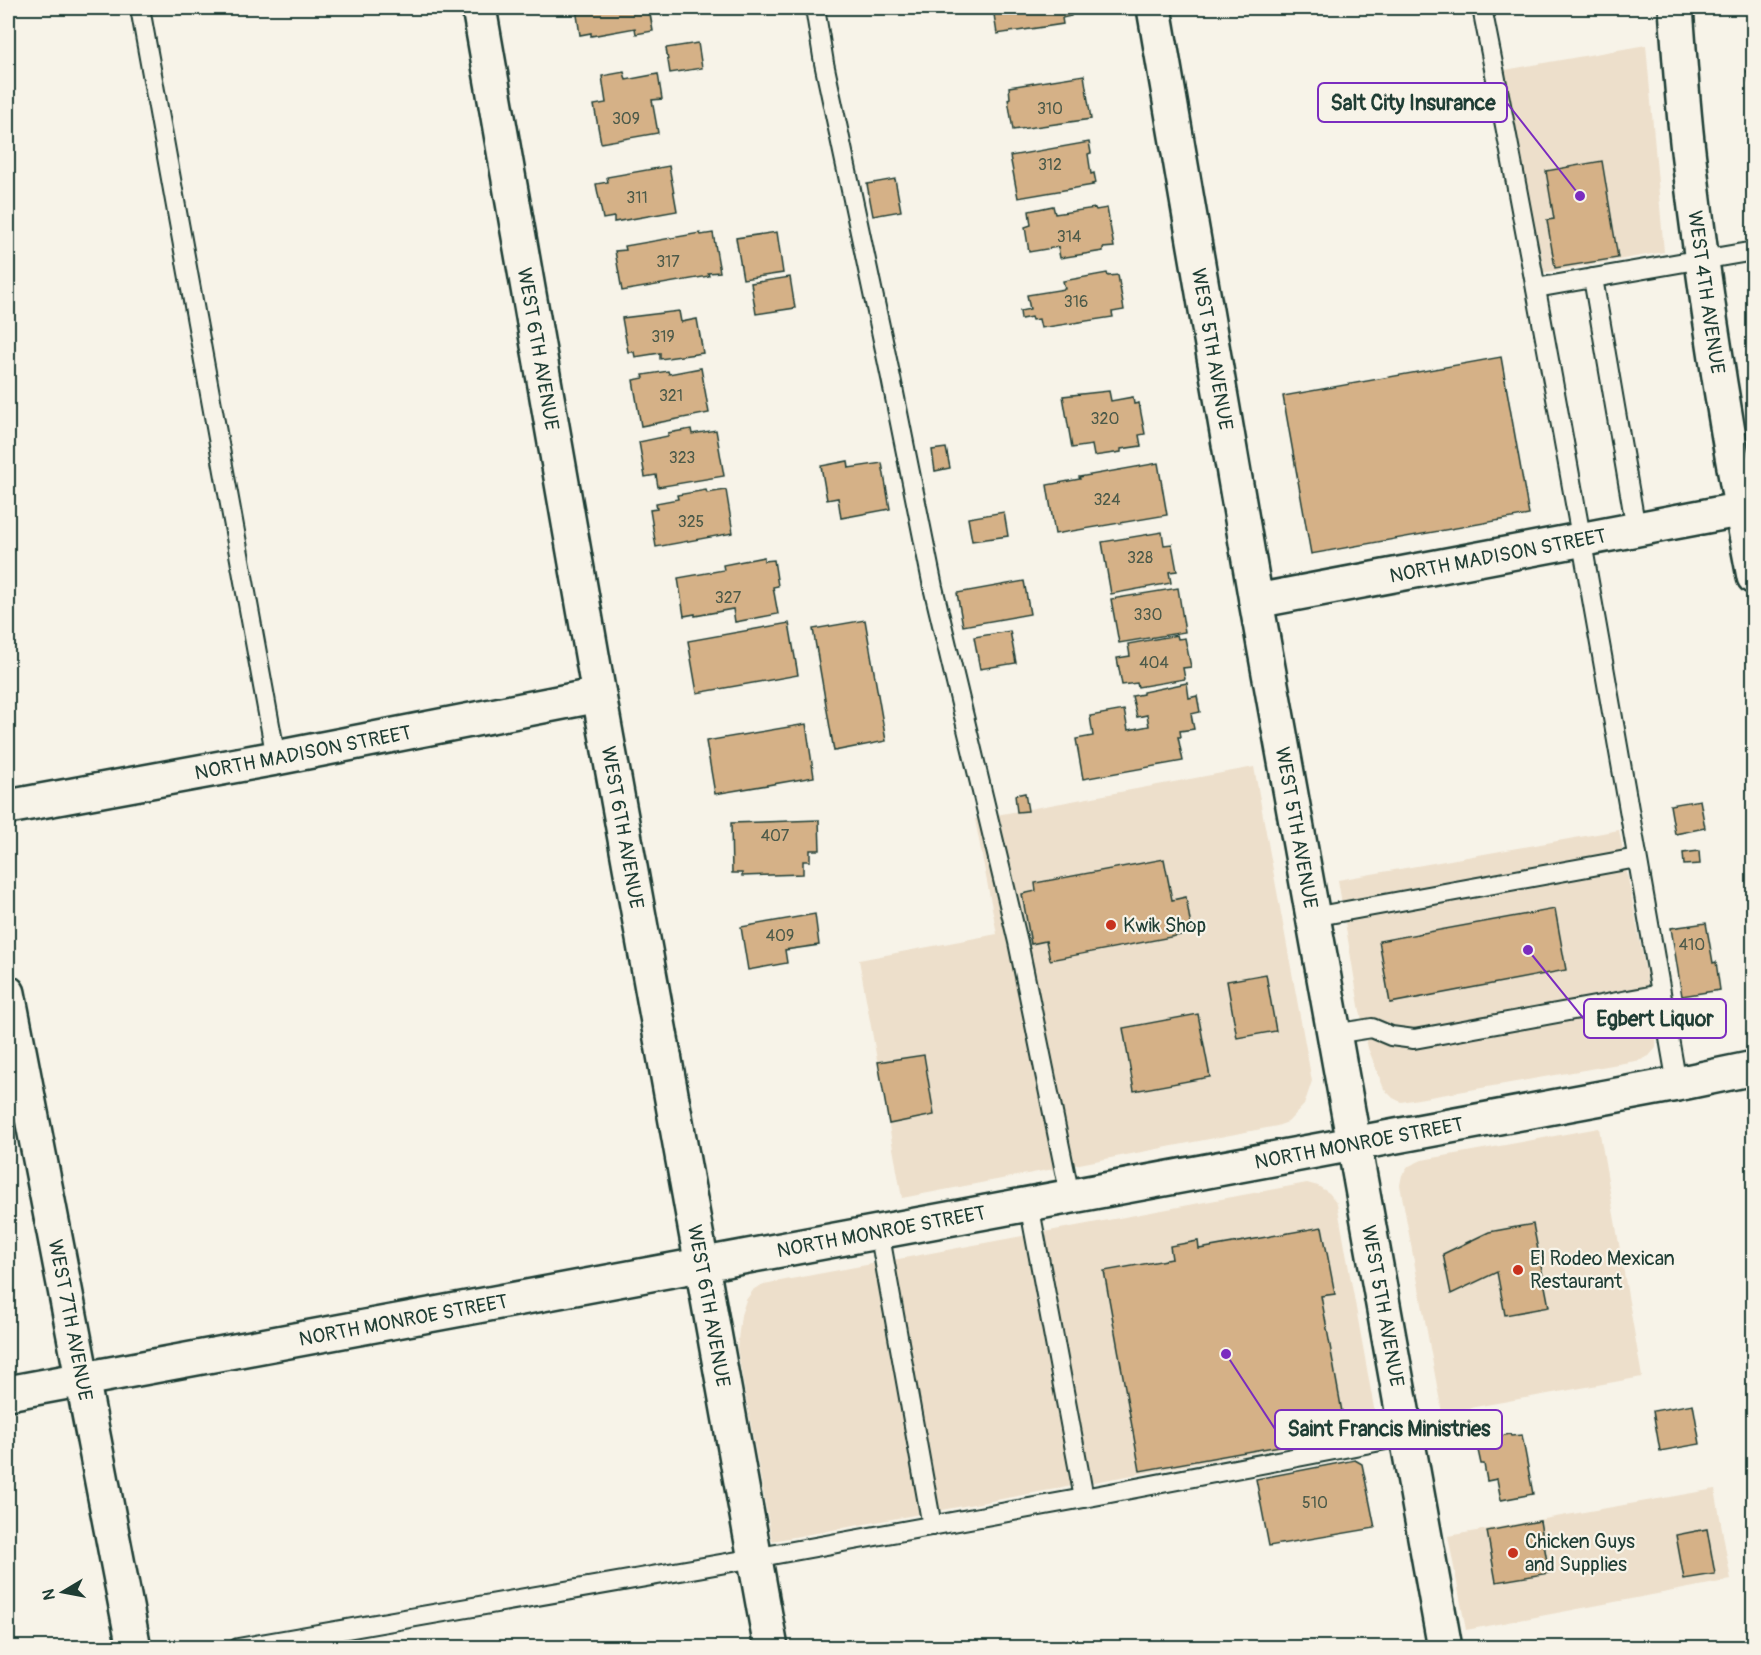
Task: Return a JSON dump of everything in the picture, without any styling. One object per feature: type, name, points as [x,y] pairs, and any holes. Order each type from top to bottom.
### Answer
[{"type":"street","name":"WEST 6TH AVENUE","points":[[479,8],[700,1264],[771,1647]]},
{"type":"street","name":"WEST 5TH AVENUE","points":[[1154,8],[1256,601],[1446,1647]]},
{"type":"street","name":"WEST 4TH AVENUE","points":[[1676,8],[1689,164],[1702,260],[1717,367],[1747,509],[1754,577]]},
{"type":"street","name":"NORTH MADISON STREET","points":[[1256,601],[1747,509]]},
{"type":"street","name":"NORTH MADISON STREET","points":[[8,807],[599,695]]},
{"type":"street","name":"WEST 7TH AVENUE","points":[[8,993],[134,1647]]},
{"type":"street","name":"NORTH MONROE STREET","points":[[8,1394],[1754,1068]]},
{"type":"lane","points":[[140,8],[276,758]]},
{"type":"lane","points":[[815,8],[824,63],[889,366],[933,588],[1018,942],[1070,1196]]},
{"type":"lane","points":[[1482,8],[1536,288],[1677,1084]]},
{"type":"lane","points":[[1536,288],[1754,251]]},
{"type":"lane","points":[[1593,278],[1636,529]]},
{"type":"lane","points":[[1313,917],[1637,858]]},
{"type":"lane","points":[[1334,1034],[1372,1028],[1391,1036],[1414,1039],[1661,994]]},
{"type":"lane","points":[[1029,1204],[1083,1498]]},
{"type":"lane","points":[[879,1231],[932,1526]]},
{"type":"lane","points":[[238,1647],[755,1558],[1407,1436]]},
{"type":"shaded area","points":[[1646,45],[1664,252],[1541,273],[1505,70]]},
{"type":"shaded area","points":[[1254,767],[1312,1081],[1304,1105],[1288,1122],[1277,1126],[902,1198],[859,960],[997,934],[975,819]]},
{"type":"shaded area","points":[[1619,830],[1657,1032],[1656,1048],[1649,1056],[1641,1060],[1401,1102],[1393,1098],[1384,1089],[1368,1048],[1338,880]]},
{"type":"shaded area","points":[[1599,1128],[1642,1377],[1442,1413],[1400,1185],[1402,1175],[1409,1166],[1422,1160]]},
{"type":"shaded area","points":[[1307,1183],[1318,1186],[1329,1193],[1337,1203],[1378,1430],[772,1541],[737,1348],[741,1315],[746,1300],[754,1289],[764,1284]]},
{"type":"shaded area","points":[[1715,1489],[1731,1580],[1466,1630],[1448,1536]]},
{"type":"building","points":[[576,8],[649,8],[653,31],[636,34],[635,28],[591,36],[591,33],[580,35]]},
{"type":"building","points":[[993,8],[1069,8],[1071,16],[1062,18],[1063,24],[997,34]]},
{"type":"building","points":[[698,43],[702,68],[670,73],[666,48]]},
{"type":"building","points":[[1754,70],[1754,105],[1747,71]]},
{"type":"building","points":[[624,72],[626,80],[658,74],[662,99],[652,100],[658,133],[601,143],[594,105],[606,103],[602,76]]},
{"type":"building","points":[[1084,75],[1091,119],[1013,130],[1008,99],[1010,98],[1009,87]]},
{"type":"building","points":[[1089,142],[1091,174],[1094,173],[1096,183],[1018,198],[1010,156]]},
{"type":"building","points":[[1602,161],[1618,258],[1555,268],[1547,220],[1554,219],[1546,171]]},
{"type":"building","points":[[669,166],[677,211],[614,222],[614,217],[603,219],[596,184],[608,182],[607,177]]},
{"type":"building","points":[[895,179],[901,211],[873,216],[867,184]]},
{"type":"building","points":[[1053,206],[1055,214],[1107,208],[1114,247],[1060,258],[1058,247],[1029,252],[1025,227],[1031,225],[1029,211]]},
{"type":"building","points":[[777,232],[783,273],[743,279],[736,238]]},
{"type":"building","points":[[700,233],[701,235],[713,233],[720,272],[708,273],[709,276],[622,291],[615,251],[626,250],[625,246]]},
{"type":"building","points":[[1107,273],[1108,276],[1118,275],[1124,310],[1112,312],[1113,317],[1041,328],[1039,319],[1032,320],[1031,317],[1021,319],[1020,311],[1030,309],[1027,295],[1065,289],[1063,281]]},
{"type":"building","points":[[790,277],[795,308],[756,314],[751,283]]},
{"type":"building","points":[[679,311],[681,322],[697,319],[703,353],[660,359],[660,353],[635,357],[634,352],[628,352],[622,318]]},
{"type":"building","points":[[1501,357],[1529,515],[1311,554],[1283,396]]},
{"type":"building","points":[[701,368],[709,413],[641,426],[633,380],[644,378],[643,375],[668,371],[669,374]]},
{"type":"building","points":[[1109,391],[1111,401],[1133,397],[1134,404],[1139,403],[1145,434],[1139,435],[1141,446],[1094,456],[1092,445],[1072,448],[1063,396]]},
{"type":"building","points":[[691,429],[692,434],[716,430],[724,476],[658,487],[656,475],[645,477],[639,442]]},
{"type":"building","points":[[946,448],[950,468],[935,471],[932,450]]},
{"type":"building","points":[[848,461],[849,468],[882,463],[890,509],[841,518],[838,498],[827,500],[821,466]]},
{"type":"building","points":[[1158,463],[1167,515],[1055,534],[1047,485]]},
{"type":"building","points":[[706,490],[707,493],[726,490],[733,533],[656,547],[650,510],[657,509],[656,503],[678,499],[677,495]]},
{"type":"building","points":[[1004,512],[1008,536],[972,541],[968,518]]},
{"type":"building","points":[[1162,532],[1164,545],[1172,544],[1177,571],[1169,572],[1171,583],[1111,594],[1102,542]]},
{"type":"building","points":[[764,557],[764,561],[774,560],[778,586],[773,587],[778,614],[735,622],[733,609],[684,616],[678,578],[724,570],[723,565]]},
{"type":"building","points":[[1024,581],[1030,614],[963,626],[957,593]]},
{"type":"building","points":[[1178,588],[1185,632],[1119,643],[1111,599]]},
{"type":"building","points":[[865,620],[886,741],[834,751],[813,629]]},
{"type":"building","points":[[789,623],[798,675],[697,693],[688,641]]},
{"type":"building","points":[[1010,631],[1016,663],[980,669],[974,637]]},
{"type":"building","points":[[1177,635],[1178,639],[1185,638],[1191,667],[1183,668],[1185,679],[1138,687],[1137,683],[1122,685],[1117,658],[1130,656],[1128,644]]},
{"type":"building","points":[[1187,683],[1189,698],[1197,696],[1200,712],[1191,714],[1194,729],[1180,731],[1181,737],[1178,737],[1183,761],[1083,779],[1076,739],[1093,736],[1090,716],[1124,710],[1128,730],[1149,726],[1147,715],[1137,717],[1132,696]]},
{"type":"building","points":[[806,724],[814,777],[715,794],[706,741]]},
{"type":"building","points":[[1025,793],[1028,811],[1017,812],[1015,795]]},
{"type":"building","points":[[1700,800],[1705,828],[1675,834],[1670,805]]},
{"type":"building","points":[[819,820],[820,850],[810,850],[810,861],[803,861],[803,874],[742,876],[742,873],[732,873],[731,823]]},
{"type":"building","points":[[1699,851],[1700,864],[1684,865],[1683,853]]},
{"type":"building","points":[[1164,859],[1172,900],[1186,897],[1192,933],[1050,960],[1046,941],[1031,944],[1022,894],[1036,891],[1035,883]]},
{"type":"building","points":[[1555,909],[1566,970],[1390,1003],[1379,941]]},
{"type":"building","points":[[815,914],[819,945],[785,950],[787,963],[748,970],[741,927]]},
{"type":"building","points":[[1706,923],[1713,963],[1716,962],[1720,990],[1682,996],[1671,928]]},
{"type":"building","points":[[1266,974],[1276,1031],[1237,1038],[1227,981]]},
{"type":"building","points":[[1198,1014],[1210,1077],[1134,1091],[1123,1028]]},
{"type":"building","points":[[924,1055],[934,1115],[889,1124],[878,1062]]},
{"type":"building","points":[[1533,1224],[1549,1307],[1505,1315],[1497,1272],[1451,1294],[1443,1254],[1489,1232]]},
{"type":"building","points":[[1322,1227],[1335,1294],[1321,1296],[1346,1434],[1140,1471],[1104,1271],[1172,1259],[1170,1246],[1198,1241],[1199,1249]]},
{"type":"building","points":[[1693,1404],[1700,1444],[1660,1451],[1653,1411]]},
{"type":"building","points":[[1510,1434],[1511,1436],[1522,1435],[1533,1494],[1501,1500],[1497,1479],[1487,1481],[1476,1441]]},
{"type":"building","points":[[1355,1460],[1362,1464],[1375,1528],[1269,1546],[1256,1479]]},
{"type":"building","points":[[1540,1521],[1549,1573],[1496,1582],[1487,1531]]},
{"type":"building","points":[[1707,1529],[1715,1574],[1684,1579],[1676,1535]]},
{"type":"place","name":"Salt City Insurance","points":[[1580,196]]},
{"type":"place","name":"Kwik Shop","points":[[1111,925]]},
{"type":"place","name":"Egbert Liquor","points":[[1528,950]]},
{"type":"place","name":"El Rodeo Mexican Restaurant","points":[[1518,1270]]},
{"type":"place","name":"Saint Francis Ministries","points":[[1226,1354]]},
{"type":"place","name":"Chicken Guys and Supplies","points":[[1513,1553]]}]
